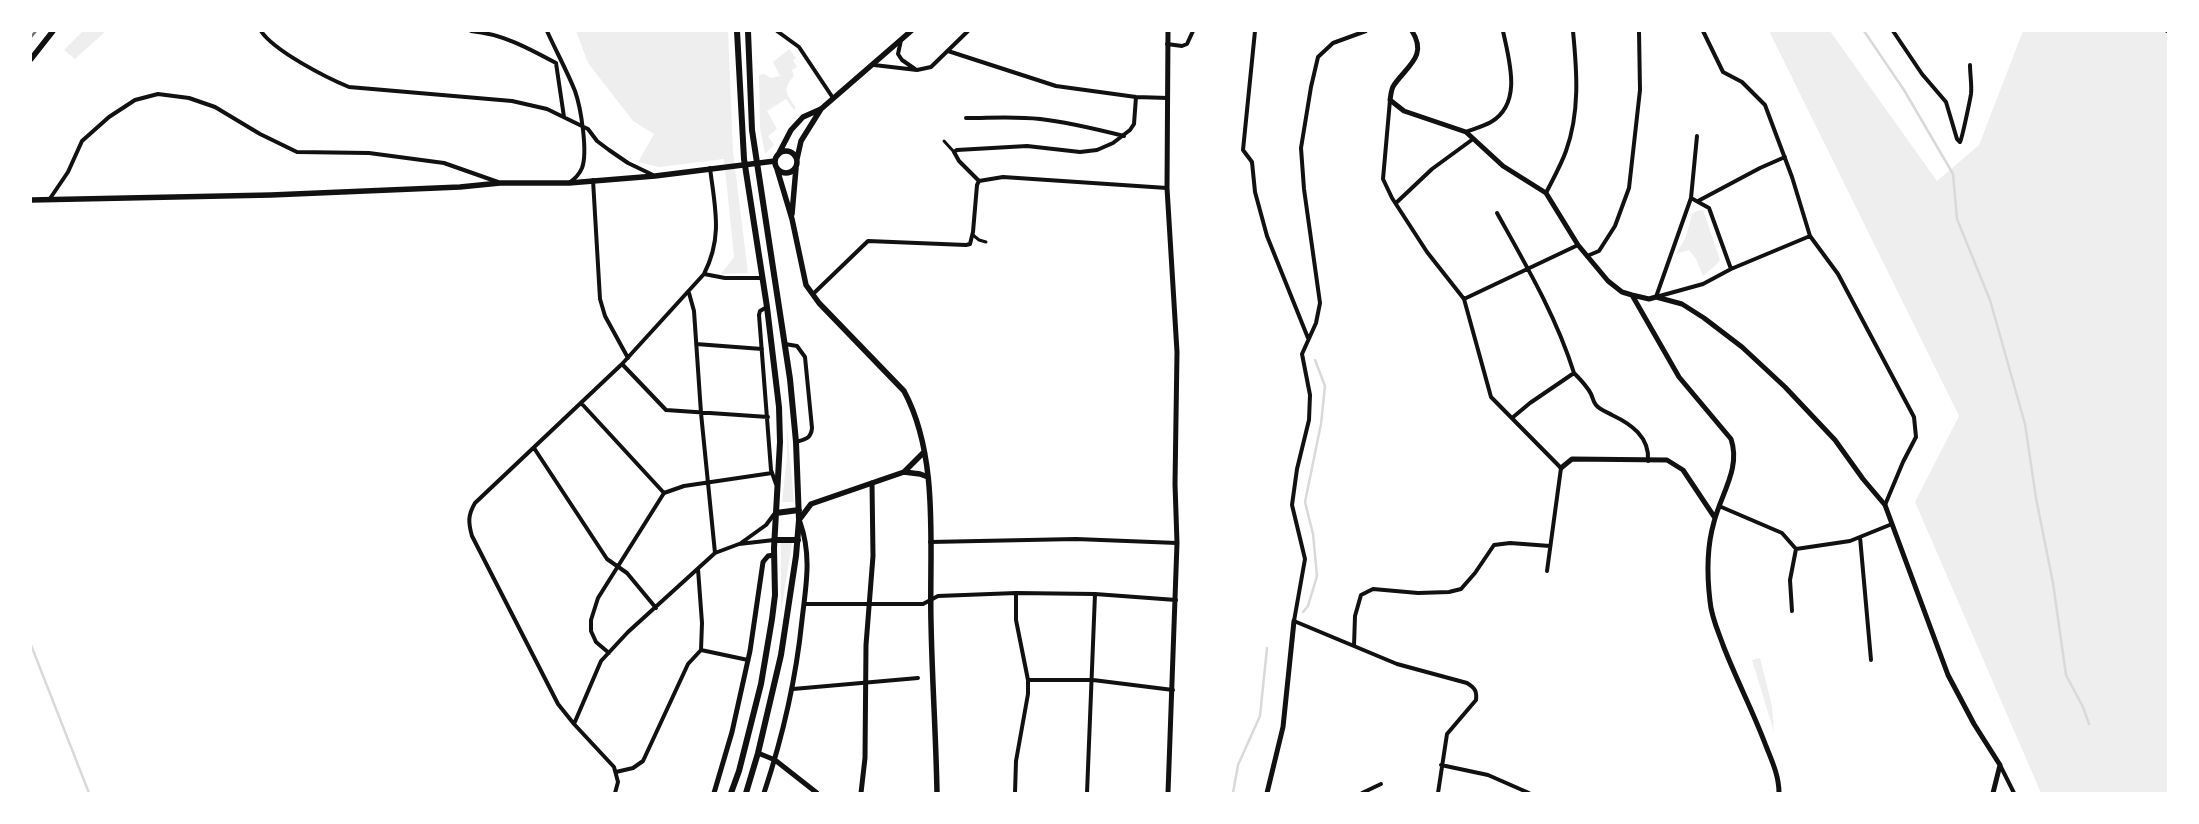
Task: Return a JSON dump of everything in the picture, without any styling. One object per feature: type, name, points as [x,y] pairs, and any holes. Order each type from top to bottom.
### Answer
[{"type":"main road","points":[[31,59],[53,31]]},
{"type":"main road","points":[[731,793],[739,771],[761,684],[775,595],[774,540],[780,442],[767,306],[744,159],[737,31]]},
{"type":"main road","points":[[746,793],[758,753],[781,655],[798,540],[799,520],[796,442],[785,344],[755,162],[750,112],[748,31]]},
{"type":"main road","points":[[792,219],[797,159],[802,141],[821,109],[911,31]]},
{"type":"main road","points":[[821,109],[803,117],[797,123],[774,159],[792,219],[804,279],[813,294],[904,390],[914,412],[928,477],[930,600],[937,793]]},
{"type":"main road","points":[[31,200],[271,195],[460,188],[500,183],[569,183],[655,176],[731,166],[774,159],[786,151],[793,154],[797,159]]},
{"type":"main road","points":[[777,169],[787,173],[796,168]]},
{"type":"main road","points":[[799,520],[811,504],[904,472],[924,452]]},
{"type":"main road","points":[[904,472],[928,477]]},
{"type":"main road","points":[[776,513],[799,510]]},
{"type":"main road","points":[[774,540],[798,540]]},
{"type":"street","points":[[261,31],[279,49],[349,87],[512,100],[547,109],[588,129],[598,141],[618,157],[655,176]]},
{"type":"street","points":[[472,31],[489,33],[516,42],[556,63],[564,117]]},
{"type":"street","points":[[547,31],[576,93],[581,125],[584,155],[582,167],[577,177],[569,183]]},
{"type":"street","points":[[777,31],[799,47],[833,98]]},
{"type":"street","points":[[874,65],[917,70],[931,66],[968,31]]},
{"type":"street","points":[[1168,31],[1167,188],[1177,352],[1176,600],[1168,793]]},
{"type":"street","points":[[1167,44],[1182,46],[1187,44],[1193,31]]},
{"type":"street","points":[[1255,31],[1243,150],[1252,162],[1254,192],[1267,236],[1308,338]]},
{"type":"street","points":[[1269,791],[1283,727],[1294,621],[1305,559],[1292,505],[1297,469],[1309,420],[1310,395],[1302,354],[1316,324],[1320,303],[1304,189],[1301,148],[1318,57],[1333,43],[1366,31]]},
{"type":"street","points":[[1412,31],[1419,45],[1418,55],[1392,86],[1383,179],[1396,204],[1427,252],[1464,299],[1491,396],[1560,468]]},
{"type":"street","points":[[1466,132],[1492,122],[1503,112],[1511,94],[1512,74],[1503,31]]},
{"type":"street","points":[[1546,193],[1566,151],[1575,115],[1577,73],[1573,31]]},
{"type":"street","points":[[1587,256],[1599,251],[1615,226],[1629,188],[1640,90],[1638,31]]},
{"type":"street","points":[[1703,31],[1724,72],[1742,82],[1765,105],[1810,236],[1838,274],[1914,417],[1916,437],[1885,505]]},
{"type":"street","points":[[1893,31],[1922,74],[1946,102],[1957,140],[1960,142],[1963,138],[1966,112],[1971,94],[1970,65]]},
{"type":"street","points":[[901,40],[898,54],[902,60],[917,70]]},
{"type":"street","points":[[948,51],[1056,86],[1136,97],[1168,98]]},
{"type":"street","points":[[49,200],[68,172],[82,141],[108,116],[135,100],[158,94],[189,98],[215,107],[260,134],[296,152],[369,153],[444,163],[500,183]]},
{"type":"street","points":[[954,152],[961,148],[1027,146],[1080,152],[1097,150],[1125,136],[1134,124],[1136,97]]},
{"type":"street","points":[[1390,100],[1404,111],[1466,132],[1503,166],[1546,193],[1578,245],[1608,281],[1632,295],[1649,298],[1656,297],[1703,284],[1731,269],[1810,236]]},
{"type":"street","points":[[966,118],[1013,117],[1039,119],[1067,123],[1125,136]]},
{"type":"street","points":[[1656,297],[1691,198],[1697,136]]},
{"type":"street","points":[[1396,204],[1432,169],[1473,139]]},
{"type":"street","points":[[944,141],[959,161],[979,180]]},
{"type":"street","points":[[1698,201],[1784,157]]},
{"type":"street","points":[[615,793],[618,782],[614,767],[574,724],[550,691],[472,536],[468,519],[475,503],[582,404],[628,358],[689,293],[704,274],[716,244],[717,224],[710,168]]},
{"type":"street","points":[[979,180],[1002,177],[1167,188]]},
{"type":"street","points":[[593,180],[600,299],[605,316],[628,358]]},
{"type":"street","points":[[813,294],[868,241],[970,244],[979,180]]},
{"type":"street","points":[[1691,198],[1709,208],[1731,269]]},
{"type":"street","points":[[1497,213],[1556,324],[1574,373],[1590,392],[1595,404],[1601,410],[1632,426],[1639,432],[1644,440],[1648,461]]},
{"type":"street","points":[[973,232],[974,238],[986,242]]},
{"type":"street","points":[[1464,299],[1578,245]]},
{"type":"street","points":[[704,274],[725,278],[763,278]]},
{"type":"street","points":[[689,293],[694,311],[707,484],[715,553]]},
{"type":"street","points":[[1632,295],[1679,378],[1731,439],[1735,451],[1734,465],[1715,518],[1708,560],[1710,602],[1715,624],[1735,677],[1755,716],[1776,770],[1779,793]]},
{"type":"street","points":[[1656,297],[1682,304],[1742,347],[1786,387],[1835,440],[1863,479],[1885,505],[1948,675],[2014,793]]},
{"type":"street","points":[[767,306],[760,311],[759,315],[772,473],[778,490]]},
{"type":"street","points":[[696,344],[762,349]]},
{"type":"street","points":[[785,344],[797,346],[805,357],[812,428],[811,435],[807,439],[796,442]]},
{"type":"street","points":[[622,364],[666,410],[768,417]]},
{"type":"street","points":[[1512,418],[1530,403],[1574,373]]},
{"type":"street","points":[[582,404],[664,493]]},
{"type":"street","points":[[534,448],[607,559],[617,568],[627,573],[656,608]]},
{"type":"street","points":[[1547,572],[1560,468],[1572,459],[1667,460],[1683,470],[1715,518]]},
{"type":"street","points":[[609,653],[596,642],[591,631],[591,620],[598,598],[664,493],[684,486],[772,473]]},
{"type":"street","points":[[861,793],[865,758],[865,683],[873,556],[872,483]]},
{"type":"street","points":[[1719,506],[1782,533],[1796,548]]},
{"type":"street","points":[[739,544],[766,525],[776,513]]},
{"type":"street","points":[[764,793],[775,760],[793,688],[804,604],[808,569],[806,541],[799,520]]},
{"type":"street","points":[[1796,548],[1850,541],[1892,524]]},
{"type":"street","points":[[1860,537],[1871,660]]},
{"type":"street","points":[[930,542],[1076,539],[1177,543]]},
{"type":"street","points":[[574,724],[601,661],[628,632],[715,553],[739,544],[774,540]]},
{"type":"street","points":[[1354,646],[1356,616],[1361,595],[1373,589],[1418,594],[1449,592],[1461,589],[1494,546],[1510,543],[1550,546]]},
{"type":"street","points":[[1792,611],[1790,580],[1796,548]]},
{"type":"street","points":[[714,793],[732,732],[748,660],[759,601],[763,562],[768,556],[774,555]]},
{"type":"street","points":[[616,772],[633,768],[643,761],[688,664],[701,650],[702,623],[698,569]]},
{"type":"street","points":[[804,604],[923,604],[938,596],[1016,593],[1095,594],[1176,600]]},
{"type":"street","points":[[1014,793],[1016,761],[1026,713],[1028,680],[1016,620],[1016,593]]},
{"type":"street","points":[[1087,793],[1095,594]]},
{"type":"street","points":[[1294,621],[1397,664],[1467,683],[1475,688],[1476,700],[1447,734],[1438,793]]},
{"type":"street","points":[[701,650],[748,660]]},
{"type":"street","points":[[793,688],[918,678]]},
{"type":"street","points":[[1028,680],[1093,680],[1173,690]]},
{"type":"street","points":[[758,753],[775,760],[817,793]]},
{"type":"street","points":[[1441,765],[1488,775],[1529,793]]},
{"type":"street","points":[[1993,793],[2000,765]]},
{"type":"street","points":[[1362,793],[1381,784]]},
{"type":"shaded area","points":[[83,31],[106,31],[75,59],[64,50]]},
{"type":"shaded area","points":[[576,31],[728,31],[733,152],[748,273],[721,274],[734,257],[724,159],[659,167],[638,162],[654,134],[633,121],[588,63]]},
{"type":"shaded area","points":[[1769,31],[1830,31],[1937,181],[1979,145],[2023,31],[2168,31],[2168,793],[2041,793],[1915,502],[1959,416]]},
{"type":"shaded area","points":[[789,49],[796,58],[793,60],[797,67],[792,70],[794,76],[788,85],[787,92],[796,108],[794,110],[786,99],[767,111],[777,129],[768,136],[774,145],[765,154],[760,128],[759,75],[764,74],[771,78],[780,76],[773,62]]},
{"type":"shaded area","points":[[1703,210],[1720,260],[1703,276],[1696,259],[1689,250],[1676,254],[1686,237],[1692,214]]},
{"type":"shaded area","points":[[787,427],[794,502],[782,502],[787,457]]},
{"type":"shaded area","points":[[781,543],[792,543],[781,612]]},
{"type":"shaded area","points":[[1760,658],[1772,706],[1774,732],[1752,660]]},
{"type":"waterway","points":[[1864,31],[1904,90],[1953,174],[1957,219],[1990,300],[2025,424],[2036,498],[2053,583],[2066,675],[2083,707],[2089,724]]},
{"type":"waterway","points":[[1303,612],[1308,606],[1317,576],[1313,534],[1305,502],[1321,424],[1325,386],[1315,360]]},
{"type":"waterway","points":[[31,645],[89,793]]},
{"type":"waterway","points":[[1233,793],[1238,765],[1260,716],[1267,648]]},
{"type":"railway","points":[[31,37],[36,31]]}]
